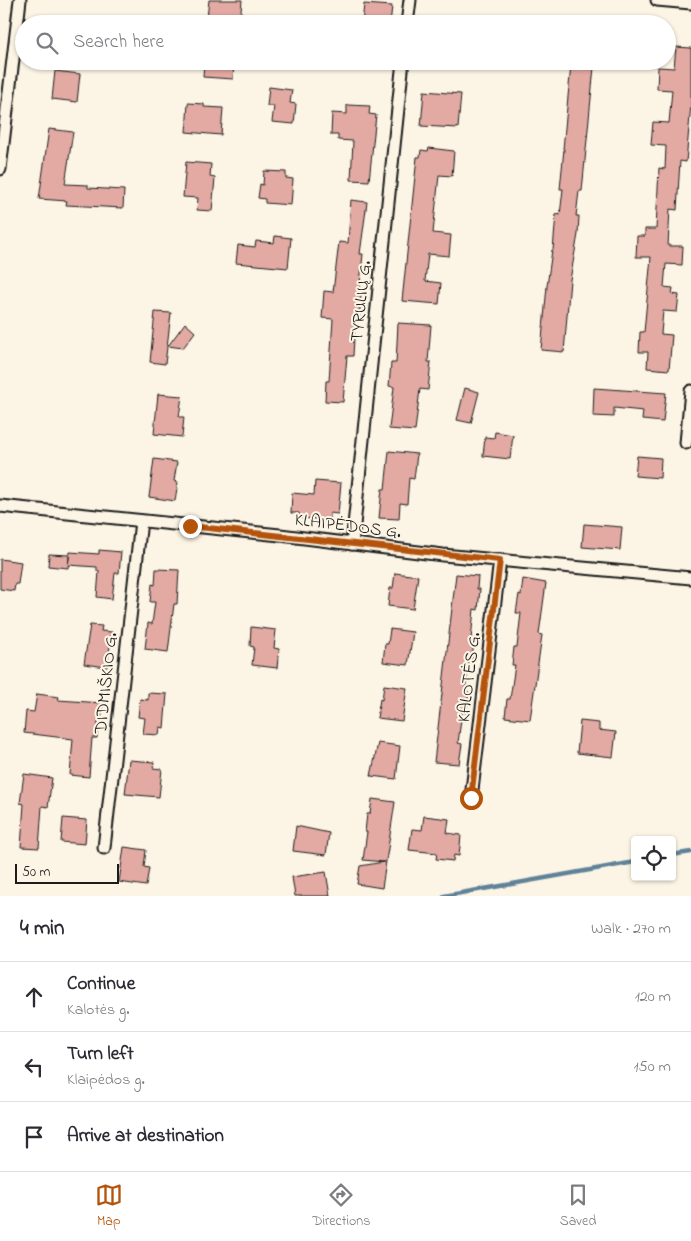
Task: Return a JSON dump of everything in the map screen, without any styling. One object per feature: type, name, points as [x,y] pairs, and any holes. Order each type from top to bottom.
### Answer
[{"type":"street","points":[[18,15],[20,0]]},
{"type":"street","points":[[408,15],[410,0]]},
{"type":"street","points":[[657,0],[691,3]]},
{"type":"street","points":[[0,169],[15,42]]},
{"type":"street","name":"TYRULIŲ G.","points":[[352,544],[402,70]]},
{"type":"street","points":[[686,443],[691,391]]},
{"type":"street","name":"KLAIPĖDOS G.","points":[[0,506],[500,560],[691,578]]},
{"type":"street","name":"DIDMIŠKIO G.","points":[[104,848],[141,521]]},
{"type":"street","name":"KALOTĖS G.","points":[[471,798],[500,560]]},
{"type":"building","points":[[209,0],[242,0],[241,15],[207,15]]},
{"type":"building","points":[[364,4],[392,6],[391,15],[363,15]]},
{"type":"building","points":[[676,47],[691,48],[691,104],[686,162],[680,161],[677,210],[670,209],[668,246],[683,246],[682,265],[666,264],[664,287],[673,288],[672,294],[679,295],[677,312],[663,311],[661,334],[672,335],[669,370],[647,368],[648,352],[639,352],[640,332],[644,332],[651,257],[636,257],[637,236],[645,236],[645,229],[656,229],[659,168],[665,169],[666,146],[651,145],[653,122],[669,123],[672,90],[657,89],[658,70],[676,70]]},
{"type":"building","points":[[203,70],[234,70],[233,79],[203,77]]},
{"type":"building","points":[[571,70],[594,70],[582,191],[579,191],[576,216],[579,216],[578,234],[570,280],[564,352],[541,350],[556,214],[560,215],[563,189],[560,189]]},
{"type":"building","points":[[55,71],[80,74],[77,102],[52,99]]},
{"type":"building","points":[[269,87],[292,90],[290,103],[296,104],[294,124],[272,122],[274,106],[267,106]]},
{"type":"building","points":[[424,91],[461,94],[458,128],[421,126]]},
{"type":"building","points":[[188,103],[204,104],[204,107],[223,108],[221,135],[186,132]]},
{"type":"building","points":[[347,105],[370,106],[369,114],[376,115],[369,181],[351,180],[353,141],[338,140],[338,135],[331,135],[332,113],[347,114]]},
{"type":"building","points":[[49,129],[73,132],[65,184],[88,185],[88,188],[124,190],[123,208],[66,205],[67,201],[39,199]]},
{"type":"building","points":[[429,148],[454,151],[452,176],[439,175],[433,233],[451,235],[449,256],[428,254],[425,281],[441,283],[439,304],[402,301],[417,157],[420,157],[421,150],[428,151]]},
{"type":"building","points":[[186,162],[211,164],[210,177],[215,178],[212,211],[197,210],[198,198],[183,197]]},
{"type":"building","points":[[264,171],[286,172],[286,178],[293,179],[291,205],[265,203],[265,199],[258,198],[260,184],[263,185]]},
{"type":"building","points":[[351,200],[367,202],[360,254],[363,254],[359,294],[361,294],[359,321],[355,321],[353,356],[347,356],[343,402],[325,401],[326,381],[329,381],[333,319],[322,318],[324,291],[333,292],[339,242],[348,243]]},
{"type":"building","points":[[275,236],[291,238],[288,268],[236,263],[238,245],[255,247],[256,241],[274,243]]},
{"type":"building","points":[[155,312],[171,313],[165,364],[150,362]]},
{"type":"building","points":[[185,323],[195,332],[183,348],[168,346]]},
{"type":"building","points":[[398,323],[431,325],[428,362],[431,362],[428,390],[420,389],[415,431],[389,429],[394,387],[389,386],[391,363],[396,363]]},
{"type":"building","points":[[465,388],[479,392],[471,423],[457,420]]},
{"type":"building","points":[[594,388],[666,393],[663,422],[642,420],[643,411],[614,408],[614,417],[593,416]]},
{"type":"building","points":[[158,394],[182,396],[179,417],[184,417],[182,437],[154,434]]},
{"type":"building","points":[[495,432],[513,435],[510,459],[483,456],[485,437],[494,438]]},
{"type":"building","points":[[389,451],[417,454],[414,479],[409,478],[407,504],[400,503],[399,519],[379,518],[382,489],[385,489]]},
{"type":"building","points":[[637,456],[661,458],[660,478],[635,476]]},
{"type":"building","points":[[154,459],[177,462],[174,481],[178,482],[175,501],[149,497]]},
{"type":"building","points":[[315,481],[341,483],[338,514],[330,513],[330,520],[299,518],[299,513],[291,513],[292,493],[314,495]]},
{"type":"building","points":[[584,524],[622,527],[620,550],[582,547]]},
{"type":"building","points":[[99,550],[121,552],[119,573],[115,573],[112,599],[97,597],[99,571],[97,571],[97,567],[68,565],[70,552],[99,554]]},
{"type":"building","points":[[49,554],[69,555],[68,568],[48,566]]},
{"type":"building","points":[[0,559],[21,562],[18,584],[15,584],[14,591],[0,589]]},
{"type":"building","points":[[156,569],[179,570],[177,604],[174,604],[168,652],[145,649],[148,623],[152,624],[155,602],[150,602],[152,584],[155,585]]},
{"type":"building","points":[[395,573],[418,576],[413,609],[388,606],[390,588],[393,588]]},
{"type":"building","points":[[456,574],[478,576],[477,589],[480,589],[478,610],[474,609],[471,640],[474,640],[472,661],[469,661],[465,692],[469,692],[466,713],[462,712],[458,743],[462,744],[459,764],[434,762]]},
{"type":"building","points":[[523,579],[546,583],[539,634],[542,635],[530,720],[505,717],[507,699],[510,699],[515,665],[512,665],[514,647],[517,647],[521,613],[516,613]]},
{"type":"building","points":[[90,625],[102,626],[101,631],[112,632],[107,667],[84,664]]},
{"type":"building","points":[[251,627],[276,630],[274,648],[279,649],[277,668],[252,665],[254,647],[250,646]]},
{"type":"building","points":[[390,629],[413,632],[408,665],[383,662],[385,644],[388,644]]},
{"type":"building","points":[[384,685],[407,688],[402,721],[377,718]]},
{"type":"building","points":[[148,693],[167,694],[164,728],[160,727],[159,735],[143,734],[145,718],[138,717],[140,699],[148,700]]},
{"type":"building","points":[[37,694],[59,697],[58,700],[103,703],[101,722],[98,722],[97,738],[92,738],[89,777],[70,775],[73,739],[24,733],[26,711],[34,712]]},
{"type":"building","points":[[580,721],[599,723],[599,730],[616,732],[613,757],[577,753]]},
{"type":"building","points":[[378,743],[400,746],[396,779],[371,776]]},
{"type":"building","points":[[129,760],[154,762],[153,768],[162,769],[159,797],[125,794]]},
{"type":"building","points":[[24,774],[52,778],[48,807],[42,806],[39,848],[21,847],[24,804],[20,803]]},
{"type":"building","points":[[372,799],[395,802],[382,888],[357,884],[360,866],[384,862],[363,860],[367,832],[365,832],[367,814],[370,814]]},
{"type":"building","points":[[424,816],[449,819],[447,833],[461,835],[459,856],[454,855],[453,861],[436,859],[437,853],[409,850],[412,829],[422,830]]},
{"type":"building","points":[[63,818],[87,820],[85,844],[61,842]]},
{"type":"building","points":[[296,826],[329,833],[326,855],[293,851]]},
{"type":"building","points":[[124,847],[146,850],[144,867],[149,868],[146,886],[119,882]]},
{"type":"building","points":[[326,872],[330,896],[295,896],[292,877]]},
{"type":"waterway","points":[[676,854],[691,852]]},
{"type":"waterway","points":[[444,896],[631,863]]},
{"type":"route","points":[[190,526],[500,560],[471,798]]}]
